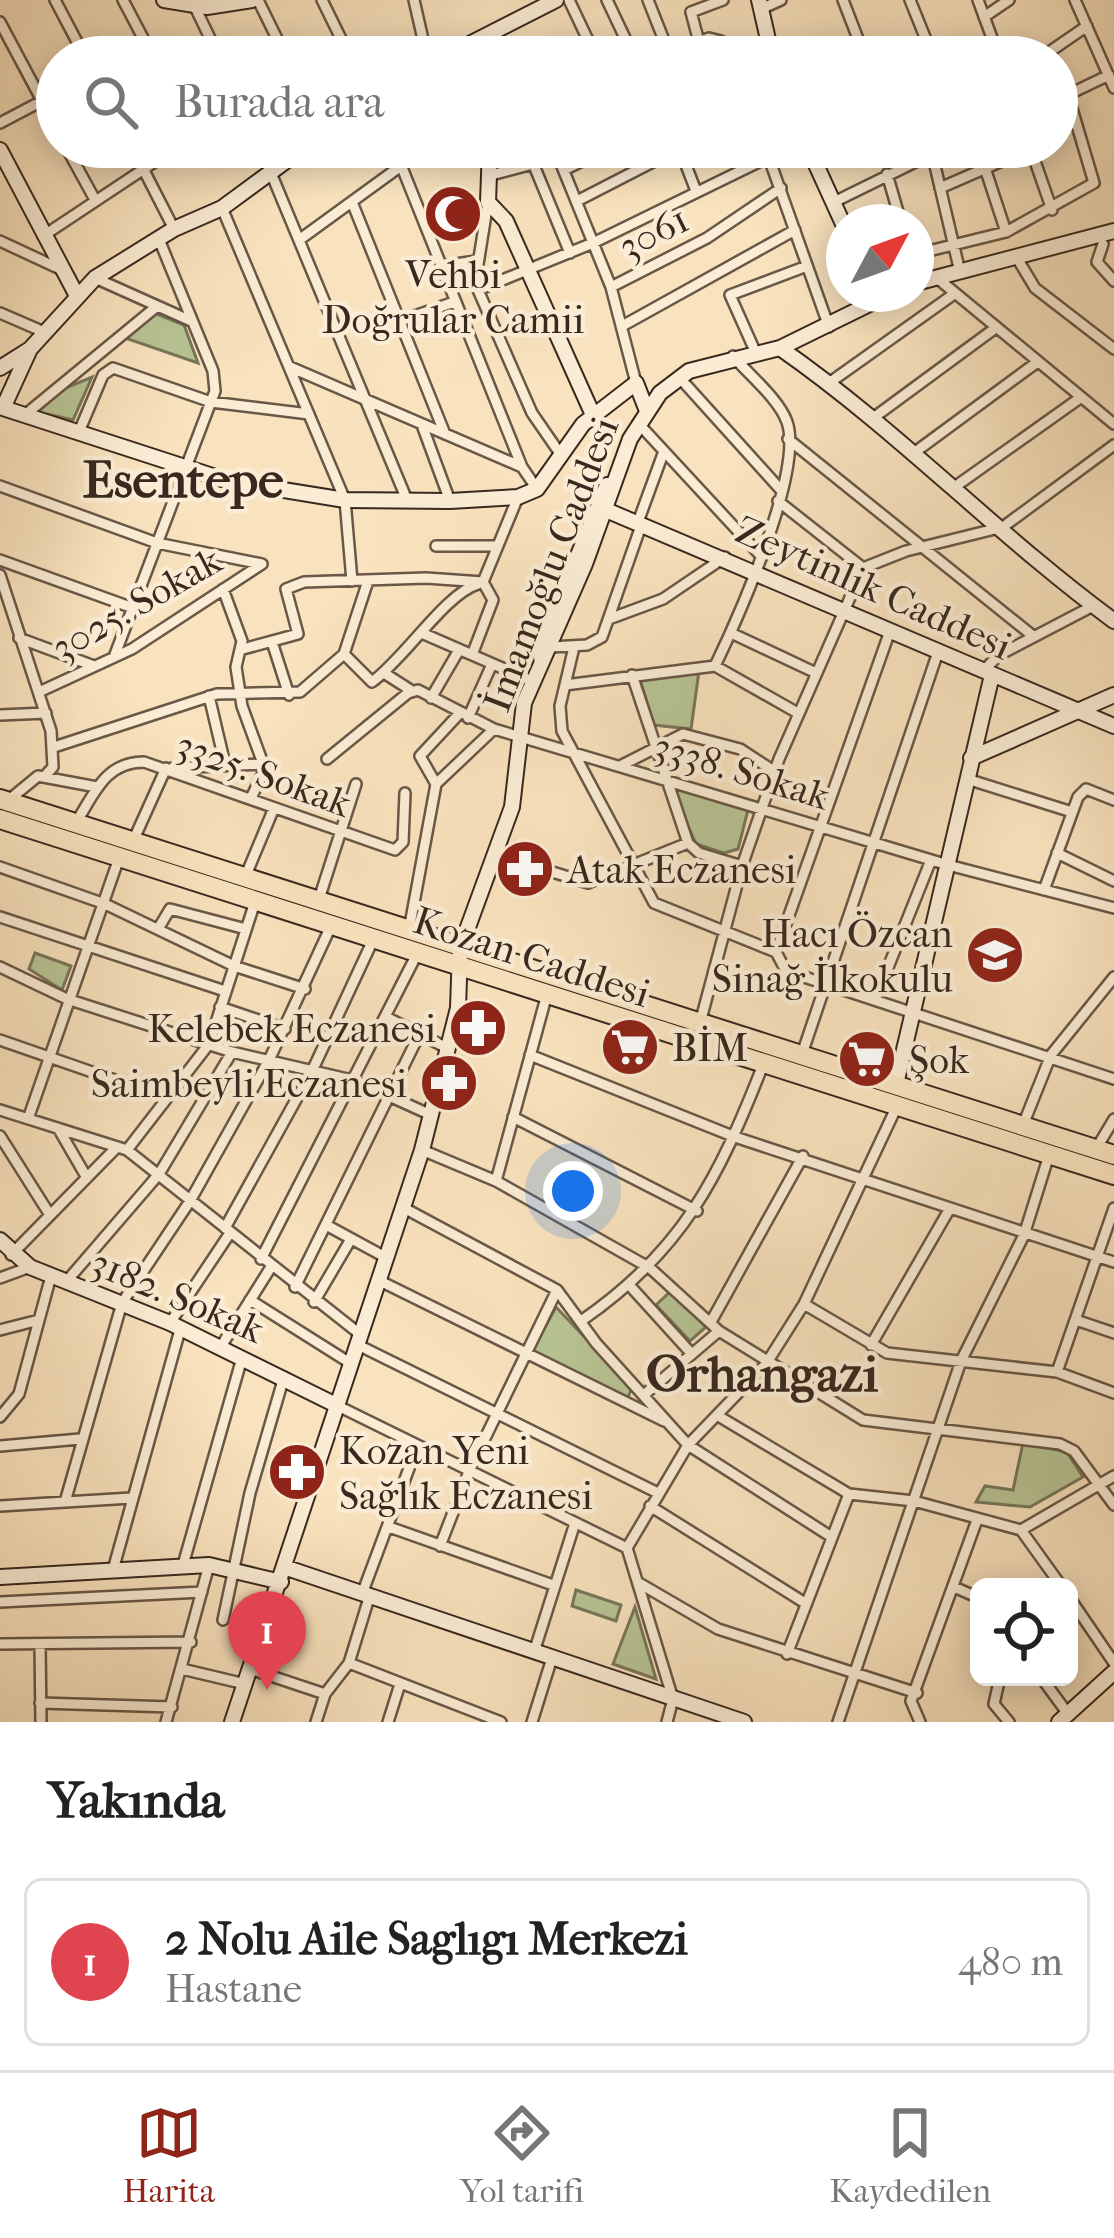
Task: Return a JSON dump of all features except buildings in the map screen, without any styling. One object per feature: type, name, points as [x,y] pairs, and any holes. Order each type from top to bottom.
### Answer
[{"type":"highway","name":"Kozan Caddesi","points":[[3,806],[77,821],[246,876],[409,932],[547,994],[1114,1175]]},
{"type":"highway","name":"Kozan Caddesi","points":[[3,806],[119,858],[417,954],[460,958],[700,1023],[1105,1152]]},
{"type":"main road","points":[[164,0],[195,7],[255,0]]},
{"type":"main road","points":[[484,36],[556,0]]},
{"type":"main road","points":[[760,4],[768,36]]},
{"type":"main road","points":[[0,150],[76,294]]},
{"type":"main road","points":[[0,368],[29,349],[95,278],[158,237],[222,208],[278,168]]},
{"type":"main road","points":[[491,168],[488,202],[506,221],[593,415]]},
{"type":"main road","points":[[818,168],[834,202]]},
{"type":"main road","points":[[934,279],[1106,240]]},
{"type":"main road","points":[[679,377],[733,356],[780,348],[851,312]]},
{"type":"main road","points":[[780,348],[956,485],[1114,621]]},
{"type":"main road","points":[[29,349],[1,411],[187,472],[345,500],[518,497],[537,489],[593,415],[637,383],[642,417]]},
{"type":"main road","name":"İmamoğlu Caddesi","points":[[232,1722],[422,1150],[458,1008],[460,958],[512,807],[518,733],[532,681],[642,417],[679,377]]},
{"type":"main road","points":[[546,652],[541,645],[604,488],[612,482]]},
{"type":"main road","name":"Zeytinlik Caddesi","points":[[606,510],[726,556],[760,564],[846,611],[1114,726]]},
{"type":"main road","points":[[896,1084],[948,866],[987,673]]},
{"type":"main road","points":[[971,758],[1114,695]]},
{"type":"main road","name":"3182. Sokak","points":[[0,1240],[11,1255],[30,1267],[175,1326],[334,1404]]},
{"type":"main road","points":[[0,1577],[182,1565],[284,1575],[366,1596],[741,1721]]},
{"type":"main road","points":[[1064,1718],[1114,1672]]},
{"type":"street","points":[[56,0],[74,36]]},
{"type":"street","points":[[123,0],[142,36]]},
{"type":"street","points":[[255,0],[275,36]]},
{"type":"street","points":[[322,0],[340,36]]},
{"type":"street","points":[[414,0],[422,36]]},
{"type":"street","points":[[569,0],[586,36]]},
{"type":"street","points":[[607,0],[624,36]]},
{"type":"street","points":[[648,0],[658,36]]},
{"type":"street","points":[[697,36],[691,12],[723,0]]},
{"type":"street","points":[[760,4],[782,0]]},
{"type":"street","points":[[843,0],[857,36]]},
{"type":"street","points":[[910,0],[925,36]]},
{"type":"street","points":[[978,0],[991,36]]},
{"type":"street","points":[[984,17],[1009,0]]},
{"type":"street","points":[[1075,0],[1114,88]]},
{"type":"street","points":[[195,7],[209,36]]},
{"type":"street","points":[[0,22],[36,90]]},
{"type":"street","points":[[1072,36],[1087,26]]},
{"type":"street","points":[[494,31],[496,36]]},
{"type":"street","points":[[1078,90],[1108,75]]},
{"type":"street","points":[[0,123],[36,104]]},
{"type":"street","points":[[934,250],[1006,232],[1094,183],[1078,140]]},
{"type":"street","points":[[78,168],[94,198]]},
{"type":"street","points":[[43,236],[140,168]]},
{"type":"street","points":[[143,168],[174,229]]},
{"type":"street","points":[[273,168],[408,501]]},
{"type":"street","points":[[299,240],[397,168]]},
{"type":"street","points":[[402,168],[522,467],[537,489]]},
{"type":"street","points":[[491,175],[515,168]]},
{"type":"street","points":[[534,168],[570,253]]},
{"type":"street","points":[[568,168],[564,170],[624,325],[637,383]]},
{"type":"street","points":[[577,201],[640,168]]},
{"type":"street","points":[[688,168],[696,191]]},
{"type":"street","points":[[478,290],[593,243],[738,168]]},
{"type":"street","points":[[774,168],[829,326]]},
{"type":"street","points":[[834,202],[899,168]]},
{"type":"street","points":[[935,168],[960,272]]},
{"type":"street","points":[[940,188],[992,168]]},
{"type":"street","points":[[1037,168],[1052,210]]},
{"type":"street","points":[[986,171],[1006,232]]},
{"type":"street","points":[[887,174],[896,204]]},
{"type":"street","name":"3061","points":[[611,286],[707,238],[782,188]]},
{"type":"street","points":[[352,202],[445,434]]},
{"type":"street","points":[[488,202],[476,261],[478,290],[532,413],[561,455]]},
{"type":"street","points":[[222,208],[345,500],[352,581]]},
{"type":"street","points":[[624,325],[795,230]]},
{"type":"street","points":[[114,657],[187,472],[215,380],[158,237]]},
{"type":"street","points":[[1106,240],[1097,262],[1114,280]]},
{"type":"street","points":[[0,241],[61,269]]},
{"type":"street","points":[[1017,258],[1035,288],[1114,349]]},
{"type":"street","points":[[442,266],[476,261]]},
{"type":"street","points":[[755,351],[730,295],[807,266]]},
{"type":"street","points":[[95,278],[191,321]]},
{"type":"street","points":[[938,278],[1114,424]]},
{"type":"street","points":[[829,383],[954,294]]},
{"type":"street","points":[[400,321],[454,302]]},
{"type":"street","points":[[24,415],[156,307]]},
{"type":"street","points":[[0,313],[44,332]]},
{"type":"street","points":[[872,418],[994,329]]},
{"type":"street","points":[[716,665],[760,564],[788,440],[783,415],[733,356]]},
{"type":"street","points":[[915,452],[1036,363]]},
{"type":"street","points":[[290,367],[522,467]]},
{"type":"street","points":[[78,434],[104,375],[112,368],[211,402],[309,414]]},
{"type":"street","points":[[679,377],[779,495],[863,568]]},
{"type":"street","points":[[956,485],[1080,398]]},
{"type":"street","points":[[642,417],[664,451],[760,564]]},
{"type":"street","points":[[422,424],[450,501]]},
{"type":"street","points":[[788,440],[1033,636]]},
{"type":"street","points":[[700,1023],[742,866],[774,771],[863,568],[924,546],[1003,527],[1114,445]]},
{"type":"street","points":[[546,652],[598,640],[664,451]]},
{"type":"street","points":[[0,486],[158,543]]},
{"type":"street","points":[[472,655],[493,600],[483,582],[518,497]]},
{"type":"street","name":"3025. Sokak","points":[[38,692],[114,657],[262,564],[158,543]]},
{"type":"street","points":[[436,546],[495,546]]},
{"type":"street","points":[[609,619],[663,599],[726,556]]},
{"type":"street","points":[[0,560],[133,608]]},
{"type":"street","points":[[0,575],[3,606],[19,638],[54,747],[52,767],[44,777]]},
{"type":"street","points":[[243,649],[273,644],[300,631],[286,589],[314,581],[483,582]]},
{"type":"street","points":[[54,747],[208,695],[241,691],[289,695],[344,654],[368,581]]},
{"type":"street","points":[[384,673],[424,634],[456,590],[483,582]]},
{"type":"street","points":[[223,589],[243,649],[236,667],[241,691],[266,772],[251,799]]},
{"type":"street","points":[[987,673],[999,655],[1093,606]]},
{"type":"street","points":[[890,631],[776,952],[781,968],[1114,1079]]},
{"type":"street","points":[[731,633],[814,672]]},
{"type":"street","points":[[424,634],[532,681]]},
{"type":"street","points":[[19,638],[94,666]]},
{"type":"street","points":[[273,644],[289,695]]},
{"type":"street","points":[[574,647],[559,715],[569,749],[659,908],[776,952]]},
{"type":"street","points":[[431,698],[459,650]]},
{"type":"street","points":[[802,1054],[938,652]]},
{"type":"street","name":"3338. Sokak","points":[[344,654],[372,682],[384,673],[494,729],[948,866],[1114,908]]},
{"type":"street","points":[[436,784],[420,756],[463,716],[492,664]]},
{"type":"street","points":[[565,685],[716,665],[796,712]]},
{"type":"street","points":[[632,674],[688,843],[699,853],[742,866]]},
{"type":"street","points":[[327,759],[412,691]]},
{"type":"street","points":[[208,695],[225,764]]},
{"type":"street","points":[[0,715],[46,713]]},
{"type":"street","points":[[409,932],[436,784],[494,729]]},
{"type":"street","points":[[622,765],[676,735],[740,749],[774,771]]},
{"type":"street","name":"3325. Sokak","points":[[97,788],[125,763],[166,768],[343,834],[400,849],[405,793]]},
{"type":"street","points":[[134,839],[166,768],[263,764]]},
{"type":"street","points":[[3,806],[33,778],[97,788],[77,821]]},
{"type":"street","points":[[967,779],[1072,812]]},
{"type":"street","points":[[319,901],[356,784]]},
{"type":"street","points":[[1044,890],[1072,812],[1086,790],[1114,800]]},
{"type":"street","points":[[246,876],[274,808]]},
{"type":"street","points":[[494,854],[588,883],[688,843]]},
{"type":"street","points":[[1057,853],[1114,881]]},
{"type":"street","points":[[28,1119],[119,858]]},
{"type":"street","points":[[875,1000],[931,860]]},
{"type":"street","points":[[0,867],[105,904],[234,966],[304,989]]},
{"type":"street","points":[[11,1255],[122,1148],[209,1044],[255,902]]},
{"type":"street","points":[[158,929],[170,909],[246,929]]},
{"type":"street","points":[[0,917],[224,991]]},
{"type":"street","points":[[65,1502],[122,1303],[190,1201],[271,1058],[331,926]]},
{"type":"street","points":[[113,1570],[175,1326],[313,1069],[374,940]]},
{"type":"street","points":[[261,1259],[417,954]]},
{"type":"street","points":[[0,967],[67,1000],[232,1052],[356,1081],[431,1115]]},
{"type":"street","points":[[1023,1125],[1051,1055],[1112,981]]},
{"type":"street","points":[[496,1181],[547,994]]},
{"type":"street","points":[[220,1007],[285,1029]]},
{"type":"street","points":[[388,1018],[447,1048]]},
{"type":"street","points":[[295,1287],[419,1035]]},
{"type":"street","points":[[0,1040],[166,1098]]},
{"type":"street","points":[[0,1417],[19,1394],[39,1320],[59,1279],[159,1174],[232,1052]]},
{"type":"street","points":[[530,1054],[735,1137],[1114,1262]]},
{"type":"street","points":[[581,1321],[631,1287],[697,1210],[735,1137],[763,1065]]},
{"type":"street","points":[[627,1548],[688,1445],[719,1418],[766,1364],[804,1304],[867,1180],[897,1106]]},
{"type":"street","points":[[0,1110],[122,1148],[359,1340],[658,1492]]},
{"type":"street","points":[[513,1117],[697,1210]]},
{"type":"street","points":[[1105,1152],[1114,1119]]},
{"type":"street","points":[[58,1128],[87,1178]]},
{"type":"street","points":[[0,1136],[50,1216]]},
{"type":"street","points":[[422,1150],[496,1181],[650,1268],[719,1331],[863,1420],[1060,1444],[1074,1451],[1114,1505]]},
{"type":"street","points":[[838,1722],[962,1361],[1024,1235],[1049,1155]]},
{"type":"street","points":[[712,1320],[802,1156]]},
{"type":"street","points":[[404,1208],[557,1290],[688,1445],[830,1536]]},
{"type":"street","points":[[1057,1372],[1114,1208]]},
{"type":"street","points":[[871,1346],[949,1210]]},
{"type":"street","points":[[328,1226],[385,1257]]},
{"type":"street","points":[[314,1302],[351,1239]]},
{"type":"street","points":[[0,1278],[30,1267]]},
{"type":"street","points":[[220,1348],[272,1267]]},
{"type":"street","points":[[378,1280],[665,1422]]},
{"type":"street","points":[[631,1287],[690,1352]]},
{"type":"street","points":[[440,1546],[496,1412],[557,1290]]},
{"type":"street","points":[[250,1300],[350,1363]]},
{"type":"street","points":[[804,1304],[871,1346],[917,1359],[1057,1372],[1114,1393]]},
{"type":"street","points":[[0,1330],[39,1320]]},
{"type":"street","points":[[1076,1320],[1114,1334]]},
{"type":"street","points":[[645,1394],[719,1331]]},
{"type":"street","points":[[182,1565],[242,1358]]},
{"type":"street","points":[[223,1620],[250,1493],[284,1377]]},
{"type":"street","points":[[334,1404],[627,1548],[673,1699],[668,1722]]},
{"type":"street","points":[[719,1418],[849,1494],[914,1501],[1021,1530],[1056,1578]]},
{"type":"street","points":[[0,1446],[80,1439]]},
{"type":"street","points":[[316,1722],[325,1694],[349,1664],[366,1596],[416,1447]]},
{"type":"street","points":[[1021,1530],[1114,1476]]},
{"type":"street","points":[[787,1654],[849,1494]]},
{"type":"street","points":[[0,1506],[131,1498]]},
{"type":"street","points":[[650,1506],[805,1603]]},
{"type":"street","points":[[920,1722],[911,1701],[977,1520]]},
{"type":"street","points":[[534,1652],[575,1523]]},
{"type":"street","points":[[389,1528],[553,1585]]},
{"type":"street","points":[[166,1722],[209,1565]]},
{"type":"street","points":[[638,1582],[718,1629],[852,1676],[917,1693]]},
{"type":"street","points":[[954,1587],[970,1594]]},
{"type":"street","points":[[0,1602],[202,1592]]},
{"type":"street","points":[[1078,1610],[1114,1663]]},
{"type":"street","points":[[0,1643],[191,1642]]},
{"type":"street","points":[[40,1644],[41,1722]]},
{"type":"street","points":[[532,1722],[552,1658]]},
{"type":"street","points":[[349,1664],[501,1722]]},
{"type":"street","points":[[182,1669],[325,1694]]},
{"type":"street","points":[[388,1722],[400,1684]]},
{"type":"street","points":[[998,1686],[994,1704],[1009,1722]]},
{"type":"street","points":[[1046,1686],[1064,1718]]},
{"type":"street","points":[[40,1703],[172,1707]]},
{"type":"street","points":[[457,1722],[461,1708]]},
{"type":"green space","points":[[152,312],[184,325],[198,363],[125,338]]},
{"type":"green space","points":[[92,377],[73,420],[38,412],[63,389]]},
{"type":"green space","points":[[699,671],[691,729],[654,725],[640,680]]},
{"type":"green space","points":[[668,783],[748,810],[738,849],[724,853],[696,844]]},
{"type":"green space","points":[[35,953],[71,966],[62,990],[29,969]]},
{"type":"green space","points":[[672,1290],[706,1327],[690,1341],[656,1305]]},
{"type":"green space","points":[[556,1307],[632,1387],[627,1400],[532,1351]]},
{"type":"green space","points":[[1023,1443],[1067,1452],[1083,1477],[1030,1507],[976,1502],[985,1486],[1013,1490]]},
{"type":"green space","points":[[576,1590],[621,1605],[616,1621],[572,1606]]},
{"type":"green space","points":[[635,1607],[656,1679],[613,1664]]},
{"type":"place","name":"Vehbi Doğrular Camii","points":[[453,214]]},
{"type":"place","name":"Atak Eczanesi","points":[[525,869]]},
{"type":"place","name":"Hacı Özcan Sinağ İlkokulu","points":[[995,955]]},
{"type":"place","name":"Kelebek Eczanesi","points":[[478,1028]]},
{"type":"place","name":"BİM","points":[[630,1047]]},
{"type":"place","name":"Şok","points":[[867,1059]]},
{"type":"place","name":"Saimbeyli Eczanesi","points":[[449,1083]]},
{"type":"place","name":"Kozan Yeni Sağlık Eczanesi","points":[[297,1472]]},
{"type":"place","name":"2 Nolu Aile Saglıgı Merkezi","points":[[267,1690]]},
{"type":"district","name":"Esentepe","points":[[183,479]]},
{"type":"district","name":"Orhangazi","points":[[762,1373]]}]
